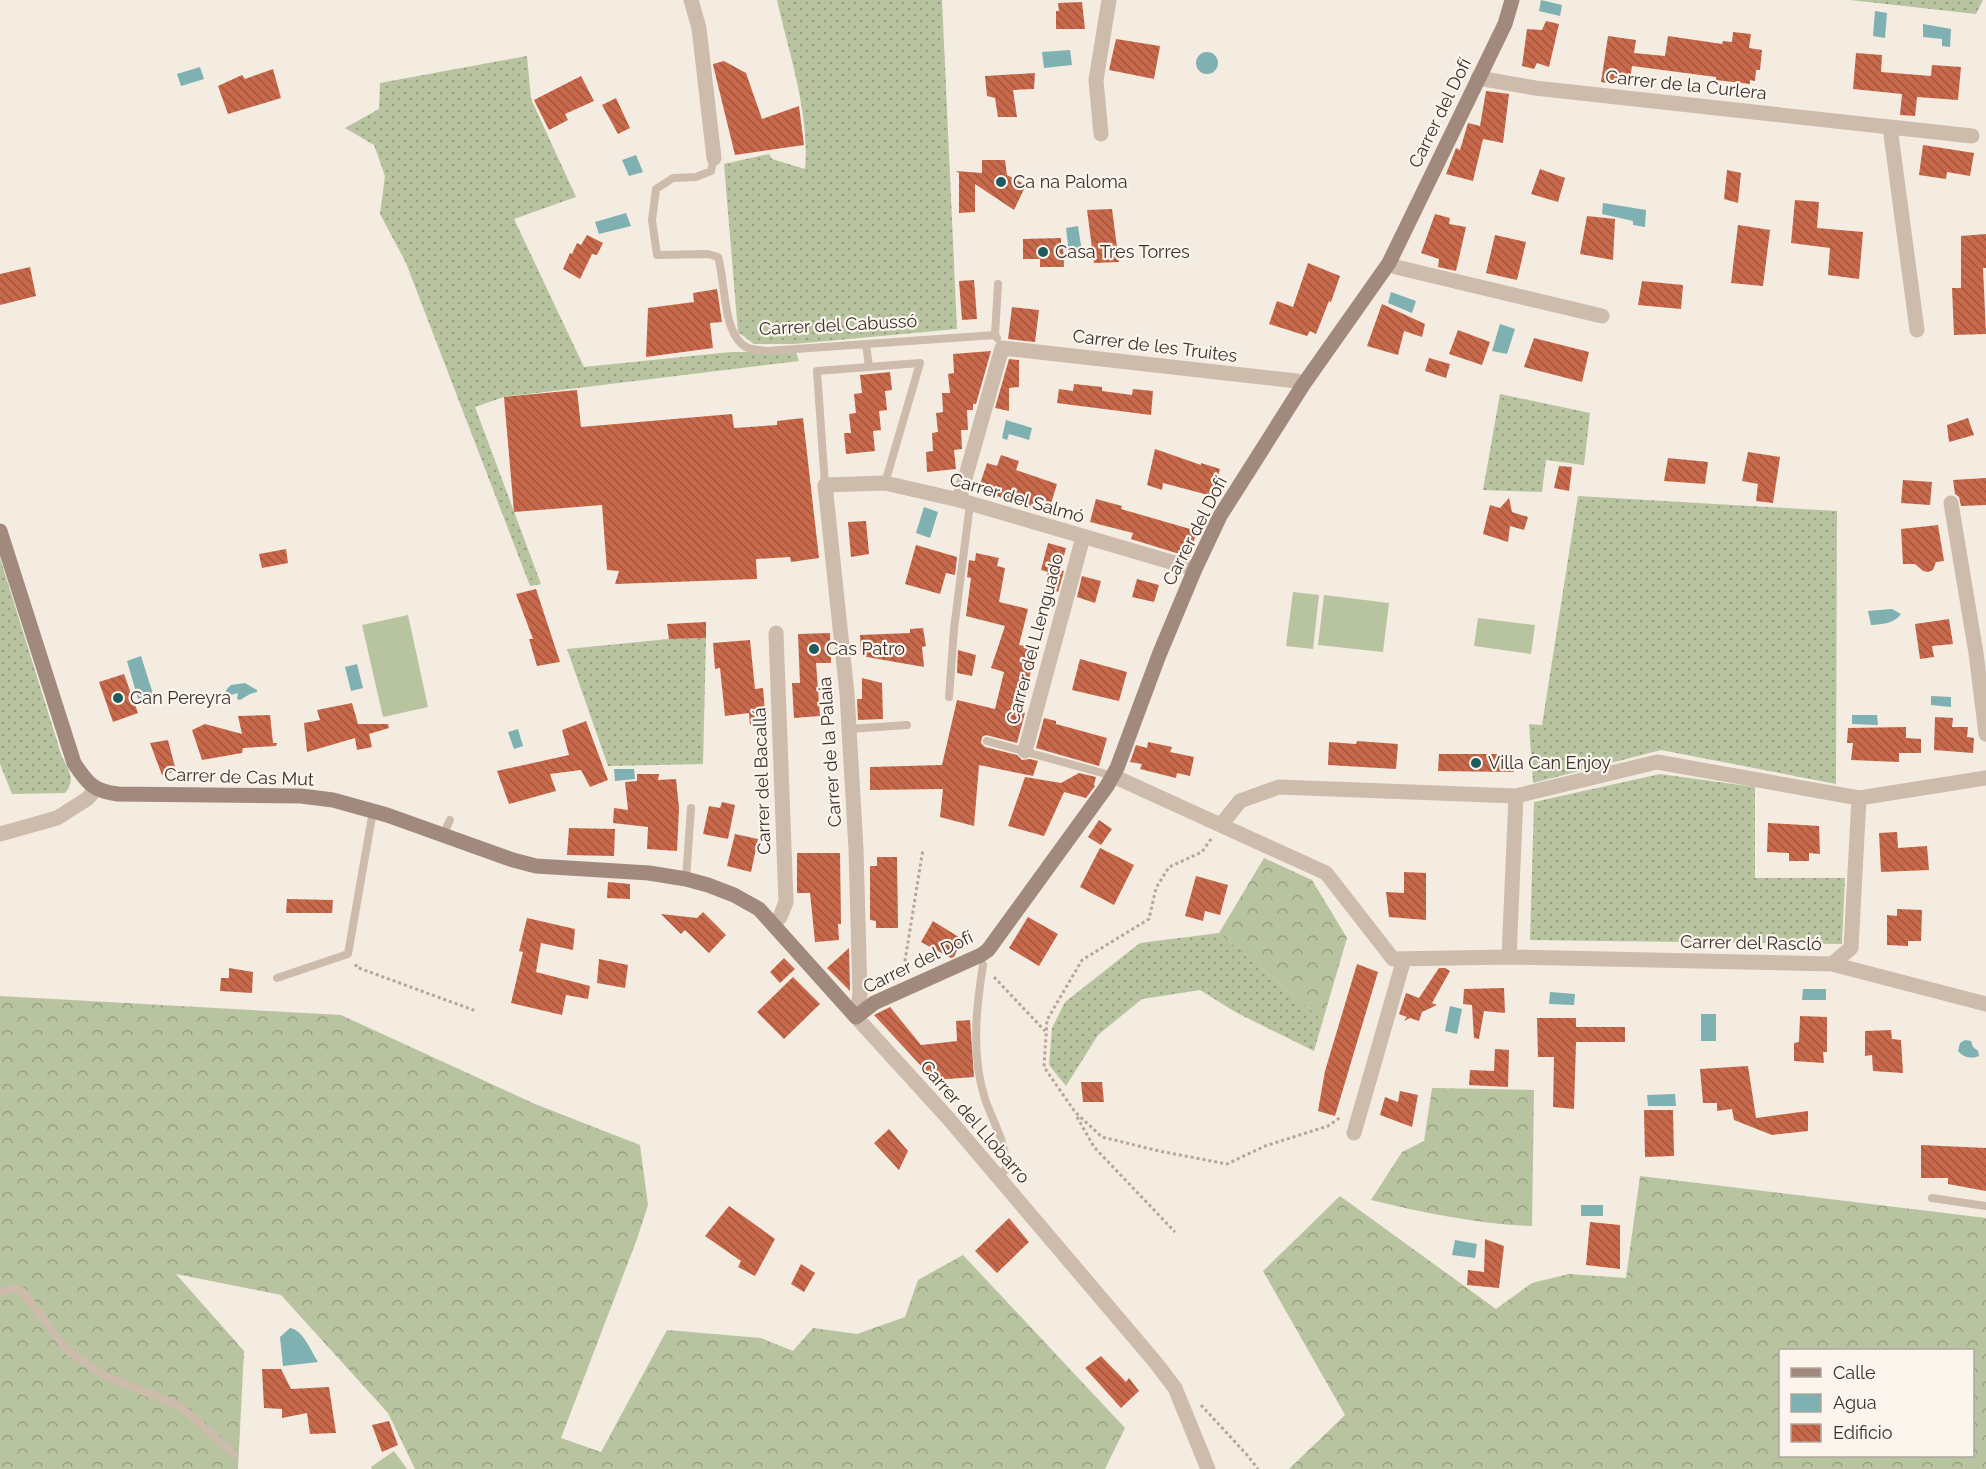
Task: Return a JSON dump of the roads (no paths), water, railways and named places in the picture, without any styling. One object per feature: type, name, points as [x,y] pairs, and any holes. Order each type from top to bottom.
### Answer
[{"type":"street","name":"Carrer del Cabussó","points":[[691,0],[699,28],[714,158]]},
{"type":"street","points":[[1101,134],[1096,81],[1109,0]]},
{"type":"street","name":"Carrer del Dofí","points":[[856,1017],[874,1003],[981,956],[988,950],[1113,776],[1195,569],[1226,505],[1303,385],[1389,264],[1505,24],[1512,0]]},
{"type":"street","name":"Carrer de la Curlera","points":[[1478,78],[1535,88],[1972,136]]},
{"type":"street","points":[[1890,127],[1917,330]]},
{"type":"street","points":[[1389,264],[1602,316]]},
{"type":"street","points":[[965,502],[999,341]]},
{"type":"street","name":"Carrer de les Truites","points":[[999,341],[1297,381],[1303,385]]},
{"type":"street","name":"Carrer del Salmó","points":[[825,485],[885,483],[965,502],[1195,569]]},
{"type":"street","name":"Carrer de la Palaia","points":[[825,485],[839,611],[856,849],[860,994],[856,1017]]},
{"type":"street","points":[[1951,503],[1976,653],[1986,734]]},
{"type":"street","points":[[0,531],[74,763],[96,789],[87,799],[57,818],[0,834]]},
{"type":"street","name":"Carrer del Llenguado","points":[[1025,751],[1083,537]]},
{"type":"street","name":"Carrer del Bacallá","points":[[773,924],[780,917],[786,902],[776,633]]},
{"type":"street","points":[[1221,825],[1240,801],[1279,787],[1516,796],[1657,762],[1859,798],[1986,778]]},
{"type":"street","points":[[1113,776],[1326,873],[1393,959],[1404,959],[1354,1133]]},
{"type":"street","name":"Carrer de Cas Mut","points":[[96,789],[118,794],[301,796],[333,800],[373,811],[536,866],[649,873]]},
{"type":"street","points":[[1509,957],[1516,796]]},
{"type":"street","points":[[1832,964],[1851,948],[1859,798]]},
{"type":"street","name":"Carrer del Llobarro","points":[[649,873],[686,879],[734,894],[759,909],[948,1118],[1175,1388],[1208,1469]]},
{"type":"street","name":"Carrer del Rascló","points":[[1404,959],[1509,957],[1832,964],[1986,1004]]},
{"type":"lane","name":"Carrer del Cabussó","points":[[714,158],[711,171],[696,177],[673,178],[656,189],[652,220],[657,255],[708,254],[718,257],[722,268],[730,326],[735,339],[748,348],[767,351],[866,344],[999,341]]},
{"type":"lane","points":[[998,284],[999,341]]},
{"type":"lane","points":[[866,344],[869,367]]},
{"type":"lane","points":[[825,485],[817,371],[920,363],[885,483]]},
{"type":"lane","points":[[949,697],[965,502]]},
{"type":"lane","points":[[849,729],[907,725]]},
{"type":"lane","points":[[987,741],[1113,776]]},
{"type":"lane","points":[[686,879],[691,808]]},
{"type":"lane","points":[[277,978],[348,954],[373,811]]},
{"type":"lane","points":[[443,836],[450,820]]},
{"type":"lane","points":[[983,965],[978,996],[976,1042],[984,1096],[1006,1155],[1006,1169],[998,1178]]},
{"type":"lane","points":[[1932,1198],[1986,1206]]},
{"type":"lane","points":[[0,1293],[10,1289],[22,1291],[67,1350],[103,1375],[180,1407],[234,1454]]},
{"type":"water","points":[[1541,0],[1562,5],[1560,16],[1539,11]]},
{"type":"water","points":[[1875,11],[1887,13],[1885,38],[1873,36]]},
{"type":"water","points":[[1923,24],[1951,29],[1950,47],[1942,46],[1942,39],[1923,37]]},
{"type":"water","points":[[1070,50],[1072,65],[1044,68],[1042,52]]},
{"type":"water","points":[[1207,52],[1215,55],[1218,63],[1215,71],[1207,74],[1199,71],[1196,63],[1199,55]]},
{"type":"water","points":[[200,67],[204,79],[181,86],[177,74]]},
{"type":"water","points":[[636,155],[643,172],[629,176],[622,160]]},
{"type":"water","points":[[1603,203],[1646,210],[1645,227],[1633,225],[1633,221],[1602,214]]},
{"type":"water","points":[[626,213],[631,226],[599,234],[595,222]]},
{"type":"water","points":[[1078,226],[1082,252],[1069,253],[1066,228]]},
{"type":"water","points":[[1391,292],[1416,301],[1412,313],[1388,303]]},
{"type":"water","points":[[1500,324],[1515,329],[1507,354],[1492,351]]},
{"type":"water","points":[[1006,420],[1032,428],[1029,440],[1009,434],[1007,440],[1002,438]]},
{"type":"water","points":[[924,507],[938,512],[930,538],[916,533]]},
{"type":"water","points":[[1892,609],[1901,614],[1895,620],[1871,625],[1868,611]]},
{"type":"water","points":[[141,656],[153,694],[138,699],[127,661]]},
{"type":"water","points":[[357,664],[363,688],[351,691],[345,667]]},
{"type":"water","points":[[245,683],[257,692],[240,700],[237,699],[238,693],[231,695],[226,692],[231,685]]},
{"type":"water","points":[[1931,696],[1951,697],[1951,707],[1931,705]]},
{"type":"water","points":[[1852,715],[1877,715],[1878,725],[1852,724]]},
{"type":"water","points":[[518,729],[523,746],[514,749],[508,732]]},
{"type":"water","points":[[614,769],[634,769],[635,779],[615,781]]},
{"type":"water","points":[[1803,989],[1826,989],[1826,1000],[1802,1000]]},
{"type":"water","points":[[1550,992],[1575,994],[1574,1005],[1549,1004]]},
{"type":"water","points":[[1450,1006],[1462,1009],[1457,1034],[1445,1031]]},
{"type":"water","points":[[1701,1014],[1716,1014],[1716,1041],[1701,1041]]},
{"type":"water","points":[[1965,1040],[1971,1041],[1979,1056],[1968,1057],[1958,1051],[1960,1043]]},
{"type":"water","points":[[1675,1094],[1676,1106],[1648,1106],[1647,1095]]},
{"type":"water","points":[[1581,1205],[1603,1205],[1603,1216],[1581,1216]]},
{"type":"water","points":[[1455,1240],[1477,1244],[1475,1258],[1452,1255]]},
{"type":"water","points":[[290,1328],[303,1337],[318,1362],[283,1366],[280,1337]]},
{"type":"place","name":"Ca na Paloma","points":[[1001,182]]},
{"type":"place","name":"Casa Tres Torres","points":[[1043,252]]},
{"type":"place","name":"Cas Patro","points":[[814,649]]},
{"type":"place","name":"Can Pereyra","points":[[118,698]]},
{"type":"place","name":"Villa Can Enjoy","points":[[1476,763]]}]
